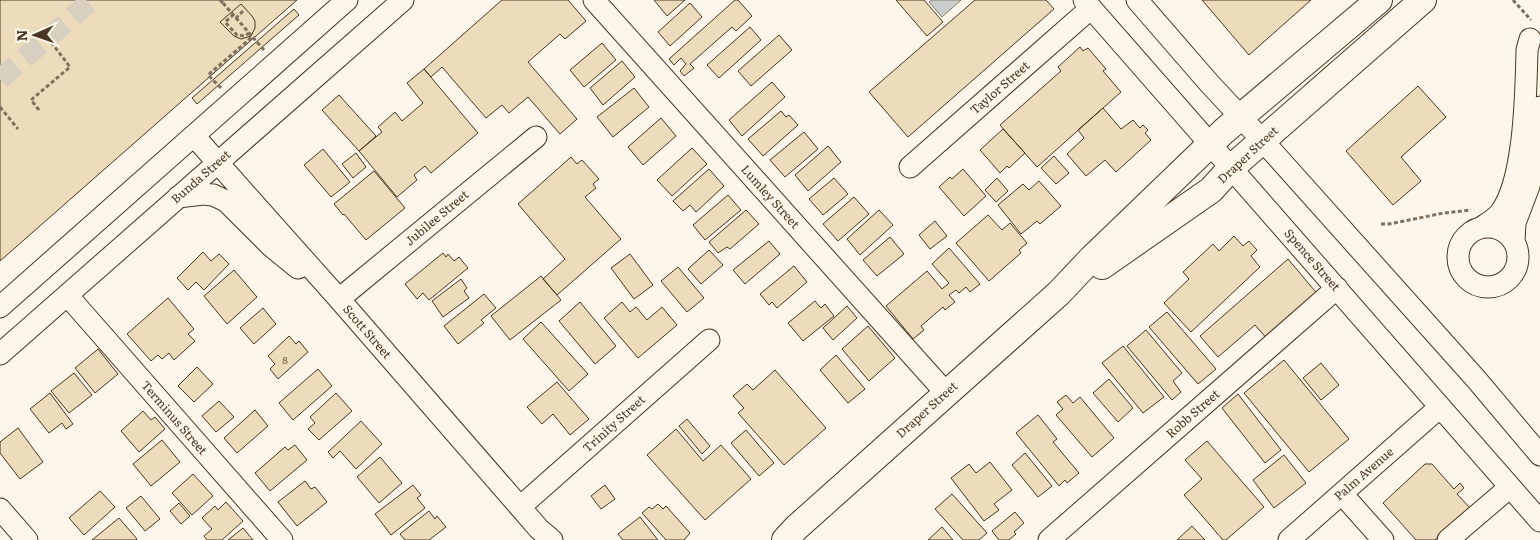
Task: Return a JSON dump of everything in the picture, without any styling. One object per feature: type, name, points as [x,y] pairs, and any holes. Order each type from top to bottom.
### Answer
[{"type":"main road","name":"Draper Street","points":[[786,536],[1059,293],[1092,258],[1265,95],[1379,0]]},
{"type":"main road","name":"Draper Street","points":[[1059,293],[1100,268],[1211,190],[1231,168],[1424,0]]},
{"type":"street","points":[[0,307],[347,0]]},
{"type":"street","name":"Bunda Street","points":[[0,354],[9,338],[67,295],[403,0]]},
{"type":"street","name":"Lumley Street","points":[[594,0],[946,393]]},
{"type":"street","points":[[1137,0],[1240,118],[1263,141],[1476,379],[1540,456]]},
{"type":"street","name":"Spence Street","points":[[1087,4],[1540,521]]},
{"type":"street","name":"Taylor Street","points":[[910,167],[1087,4]]},
{"type":"street","points":[[1480,218],[1499,215],[1510,196],[1515,180],[1522,143],[1527,50],[1532,32]]},
{"type":"street","points":[[1514,241],[1515,223],[1530,186],[1538,138],[1540,107]]},
{"type":"street","name":"Scott Street","points":[[194,136],[545,536]]},
{"type":"street","name":"Jubilee Street","points":[[336,296],[536,137]]},
{"type":"street","points":[[178,197],[203,194],[213,195],[226,202],[283,257],[336,296]]},
{"type":"street","points":[[1480,218],[1491,227],[1500,229],[1508,234],[1518,250],[1516,269],[1510,278],[1501,284],[1491,287],[1480,286],[1471,281],[1459,265],[1458,254],[1461,245],[1473,231],[1480,218]]},
{"type":"street","name":"Robb Street","points":[[1049,540],[1337,288]]},
{"type":"street","name":"Terminus Street","points":[[67,295],[282,540]]},
{"type":"street","name":"Trinity Street","points":[[520,507],[709,340]]},
{"type":"street","name":"Palm Avenue","points":[[1289,540],[1440,408]]},
{"type":"street","points":[[1448,540],[1510,487]]},
{"type":"street","points":[[1342,494],[1383,540]]},
{"type":"street","points":[[0,509],[27,540]]},
{"type":"path","points":[[1513,0],[1532,32]]},
{"type":"path","points":[[221,1],[256,42]]},
{"type":"path","points":[[243,12],[225,22],[239,36],[245,36],[249,33]]},
{"type":"path","points":[[210,73],[252,37]]},
{"type":"path","points":[[39,110],[31,100],[70,66],[48,38]]},
{"type":"path","points":[[0,107],[18,128]]},
{"type":"path","points":[[1381,224],[1396,223],[1444,213],[1480,218]]},
{"type":"shaded area","points":[[932,0],[961,0],[942,17],[929,2]]},
{"type":"building","points":[[0,0],[297,0],[0,261]]},
{"type":"building","points":[[502,0],[568,0],[586,21],[565,39],[560,34],[528,62],[577,119],[560,134],[528,97],[509,113],[502,105],[486,118],[442,67],[431,77],[424,69]]},
{"type":"building","points":[[654,0],[685,0],[667,16]]},
{"type":"building","points":[[735,0],[738,0],[752,16],[736,31],[732,27],[690,64],[694,68],[684,76],[680,71],[686,64],[681,58],[674,65],[669,59]]},
{"type":"building","points":[[896,0],[924,0],[943,22],[927,36]]},
{"type":"building","points":[[975,0],[1046,0],[1054,9],[908,137],[869,92]]},
{"type":"building","points":[[1202,0],[1311,0],[1249,55]]},
{"type":"building","points":[[690,3],[702,17],[670,46],[658,32]]},
{"type":"building","points":[[241,4],[255,21],[255,28],[251,36],[241,39],[234,36],[220,22]]},
{"type":"building","points":[[294,9],[299,15],[197,104],[192,98]]},
{"type":"building","points":[[750,27],[761,40],[719,78],[707,65]]},
{"type":"building","points":[[779,35],[792,50],[751,86],[738,71]]},
{"type":"building","points":[[602,43],[616,60],[584,87],[570,70]]},
{"type":"building","points":[[1080,47],[1083,51],[1088,48],[1106,69],[1103,71],[1121,92],[1037,167],[1000,125],[1061,71],[1058,67]]},
{"type":"building","points":[[622,61],[635,77],[603,105],[590,88]]},
{"type":"building","points":[[424,69],[478,133],[431,173],[425,166],[414,175],[417,180],[397,197],[359,151],[382,132],[378,127],[395,112],[402,121],[423,103],[407,83]]},
{"type":"building","points":[[772,82],[785,97],[742,136],[729,120]]},
{"type":"building","points":[[1418,86],[1446,117],[1401,157],[1421,181],[1393,205],[1346,151]]},
{"type":"building","points":[[634,88],[649,107],[613,137],[597,117]]},
{"type":"building","points":[[339,95],[376,136],[359,151],[322,110]]},
{"type":"building","points":[[1103,108],[1121,129],[1133,120],[1140,128],[1143,125],[1148,130],[1145,133],[1151,140],[1116,172],[1105,160],[1086,176],[1067,154],[1084,138],[1078,130]]},
{"type":"building","points":[[781,111],[786,117],[789,115],[798,125],[763,156],[748,139]]},
{"type":"building","points":[[661,118],[676,136],[643,165],[628,147]]},
{"type":"building","points":[[1003,129],[1025,153],[1009,168],[1007,166],[1000,173],[980,150]]},
{"type":"building","points":[[804,132],[818,149],[785,177],[770,160]]},
{"type":"building","points":[[828,146],[841,162],[808,191],[795,175]]},
{"type":"building","points":[[692,148],[707,164],[672,196],[657,180]]},
{"type":"building","points":[[323,149],[350,182],[331,197],[304,165]]},
{"type":"building","points":[[356,153],[366,167],[353,178],[342,164]]},
{"type":"building","points":[[1054,156],[1069,173],[1056,184],[1041,168]]},
{"type":"building","points":[[571,157],[577,164],[582,160],[599,179],[593,184],[596,188],[585,197],[621,239],[557,295],[543,279],[565,259],[518,204]]},
{"type":"building","points":[[709,169],[724,186],[696,212],[690,205],[683,211],[673,201]]},
{"type":"building","points":[[963,169],[986,196],[964,216],[939,187]]},
{"type":"building","points":[[374,171],[405,208],[366,240],[334,204]]},
{"type":"building","points":[[834,178],[848,194],[823,215],[809,199]]},
{"type":"building","points":[[997,178],[1008,191],[996,202],[985,190]]},
{"type":"building","points":[[1039,181],[1061,206],[1040,224],[1037,221],[1021,234],[998,205],[1023,184],[1029,190]]},
{"type":"building","points":[[728,195],[741,210],[705,240],[693,225]]},
{"type":"building","points":[[854,197],[869,214],[838,241],[823,224]]},
{"type":"building","points":[[746,210],[759,224],[730,249],[727,247],[718,253],[709,242]]},
{"type":"building","points":[[879,210],[893,225],[860,255],[847,239]]},
{"type":"building","points":[[988,215],[1002,230],[1010,223],[1027,243],[1019,250],[1021,253],[989,281],[956,243]]},
{"type":"building","points":[[935,221],[947,236],[930,249],[919,235]]},
{"type":"building","points":[[1234,236],[1243,246],[1249,241],[1257,250],[1251,256],[1260,267],[1191,332],[1164,303],[1189,279],[1183,272],[1213,244],[1219,251]]},
{"type":"building","points":[[890,237],[904,254],[877,276],[863,260]]},
{"type":"building","points":[[769,241],[780,254],[745,284],[733,270]]},
{"type":"building","points":[[949,248],[980,284],[970,292],[966,287],[959,293],[956,290],[949,295],[955,302],[945,310],[943,307],[921,326],[924,330],[913,339],[886,306],[927,271],[942,289],[949,283],[932,264]]},
{"type":"building","points":[[709,250],[723,265],[701,284],[688,269]]},
{"type":"building","points":[[203,252],[211,261],[219,254],[229,264],[204,290],[196,282],[188,290],[177,278]]},
{"type":"building","points":[[443,253],[446,257],[448,254],[454,261],[459,257],[468,268],[429,300],[423,293],[417,299],[405,284]]},
{"type":"building","points":[[630,254],[653,285],[634,299],[611,268]]},
{"type":"building","points":[[1288,259],[1320,297],[1269,341],[1255,325],[1218,357],[1200,336]]},
{"type":"building","points":[[794,266],[807,282],[777,308],[772,302],[769,305],[760,294]]},
{"type":"building","points":[[678,267],[704,298],[687,312],[661,281]]},
{"type":"building","points":[[234,270],[257,297],[227,324],[204,296]]},
{"type":"building","points":[[541,276],[561,300],[510,340],[491,316]]},
{"type":"building","points":[[461,279],[467,288],[464,291],[469,298],[443,317],[432,301]]},
{"type":"building","points":[[484,294],[496,308],[481,320],[484,323],[458,344],[444,326]]},
{"type":"building","points":[[168,298],[194,329],[188,334],[195,341],[174,360],[169,353],[162,359],[158,355],[151,361],[127,334]]},
{"type":"building","points":[[815,301],[821,308],[825,304],[834,316],[803,341],[788,323]]},
{"type":"building","points":[[580,302],[616,346],[595,364],[559,321]]},
{"type":"building","points":[[622,302],[630,312],[636,307],[647,320],[662,307],[677,325],[638,358],[604,318]]},
{"type":"building","points":[[847,306],[857,318],[833,340],[823,328]]},
{"type":"building","points":[[263,308],[276,324],[254,344],[240,328]]},
{"type":"building","points":[[1167,312],[1216,369],[1198,384],[1149,327]]},
{"type":"building","points":[[541,322],[588,374],[569,391],[523,339]]},
{"type":"building","points":[[868,326],[895,358],[869,381],[842,349]]},
{"type":"building","points":[[1146,330],[1182,373],[1173,381],[1181,392],[1172,400],[1127,346]]},
{"type":"building","points":[[289,336],[296,344],[299,341],[308,352],[278,379],[270,369],[275,364],[268,356]]},
{"type":"building","points":[[1123,346],[1164,397],[1143,413],[1102,363]]},
{"type":"building","points":[[98,349],[118,374],[95,393],[75,368]]},
{"type":"building","points":[[836,355],[865,389],[848,403],[820,370]]},
{"type":"building","points":[[1284,360],[1349,439],[1309,472],[1244,393]]},
{"type":"building","points":[[1321,363],[1339,385],[1321,400],[1303,378]]},
{"type":"building","points":[[197,367],[213,384],[194,402],[178,386]]},
{"type":"building","points":[[318,369],[332,386],[293,420],[279,403]]},
{"type":"building","points":[[775,370],[826,428],[784,465],[738,413],[744,408],[733,396],[747,384],[753,390]]},
{"type":"building","points":[[74,373],[92,395],[69,413],[51,391]]},
{"type":"building","points":[[1109,379],[1133,408],[1118,422],[1093,393]]},
{"type":"building","points":[[557,382],[589,419],[570,435],[553,414],[542,424],[527,407]]},
{"type":"building","points":[[50,393],[73,424],[66,429],[62,423],[49,433],[30,409]]},
{"type":"building","points":[[336,393],[352,411],[319,440],[308,429],[315,423],[310,417]]},
{"type":"building","points":[[1238,394],[1281,450],[1265,463],[1222,408]]},
{"type":"building","points":[[1066,395],[1073,403],[1080,397],[1114,438],[1092,457],[1056,415],[1063,409],[1057,402]]},
{"type":"building","points":[[219,401],[234,417],[216,432],[202,416]]},
{"type":"building","points":[[255,410],[268,426],[237,453],[224,438]]},
{"type":"building","points":[[143,411],[151,420],[155,417],[165,429],[139,452],[121,431]]},
{"type":"building","points":[[1038,415],[1057,439],[1053,442],[1079,473],[1067,483],[1065,480],[1059,486],[1016,433]]},
{"type":"building","points":[[687,419],[710,446],[702,454],[679,426]]},
{"type":"building","points":[[361,421],[382,444],[356,469],[340,451],[333,458],[328,452]]},
{"type":"building","points":[[18,428],[43,462],[20,479],[0,453],[0,442]]},
{"type":"building","points":[[676,429],[703,461],[721,445],[751,479],[705,520],[647,455]]},
{"type":"building","points":[[746,430],[774,463],[759,476],[731,443]]},
{"type":"building","points":[[162,440],[180,462],[151,486],[133,464]]},
{"type":"building","points":[[1207,441],[1264,507],[1226,540],[1223,540],[1184,495],[1202,479],[1185,460]]},
{"type":"building","points":[[295,445],[307,460],[270,491],[255,473],[285,447],[288,450]]},
{"type":"building","points":[[1025,453],[1052,486],[1038,497],[1012,465]]},
{"type":"building","points":[[1284,455],[1306,483],[1274,508],[1253,480]]},
{"type":"building","points":[[380,457],[402,483],[379,503],[357,477]]},
{"type":"building","points":[[990,462],[1012,490],[994,504],[999,510],[984,521],[951,478],[969,464],[976,473]]},
{"type":"building","points":[[1425,464],[1432,464],[1454,489],[1460,483],[1464,488],[1457,494],[1470,508],[1435,540],[1416,540],[1383,503]]},
{"type":"building","points":[[193,474],[213,496],[192,515],[172,493]]},
{"type":"building","points":[[305,481],[311,489],[315,487],[327,502],[297,526],[278,502]]},
{"type":"building","points":[[413,485],[421,495],[417,498],[425,508],[391,535],[375,514]]},
{"type":"building","points":[[605,485],[615,499],[601,509],[591,496]]},
{"type":"building","points":[[100,491],[115,507],[84,535],[69,518]]},
{"type":"building","points":[[952,494],[987,533],[979,540],[963,540],[935,509]]},
{"type":"building","points":[[141,496],[160,519],[145,531],[126,508]]},
{"type":"building","points":[[226,502],[243,521],[222,540],[207,540],[204,536],[212,529],[202,518],[215,506],[218,510]]},
{"type":"building","points":[[179,503],[190,516],[181,524],[170,511]]},
{"type":"building","points":[[658,504],[663,509],[666,506],[690,533],[684,540],[666,540],[642,513],[649,507],[652,509]]},
{"type":"building","points":[[429,511],[435,519],[437,516],[446,527],[429,540],[405,540],[400,534]]},
{"type":"building","points":[[1015,512],[1024,523],[1014,532],[1016,534],[1009,540],[999,540],[992,531]]},
{"type":"building","points":[[640,517],[658,540],[623,540],[618,534]]},
{"type":"building","points":[[119,518],[136,540],[92,540]]},
{"type":"building","points":[[1192,526],[1205,540],[1177,540]]},
{"type":"building","points":[[942,527],[953,540],[928,540]]},
{"type":"building","points":[[243,528],[253,540],[228,540]]},
{"type":"tunnel","points":[[0,79],[92,0]]}]
